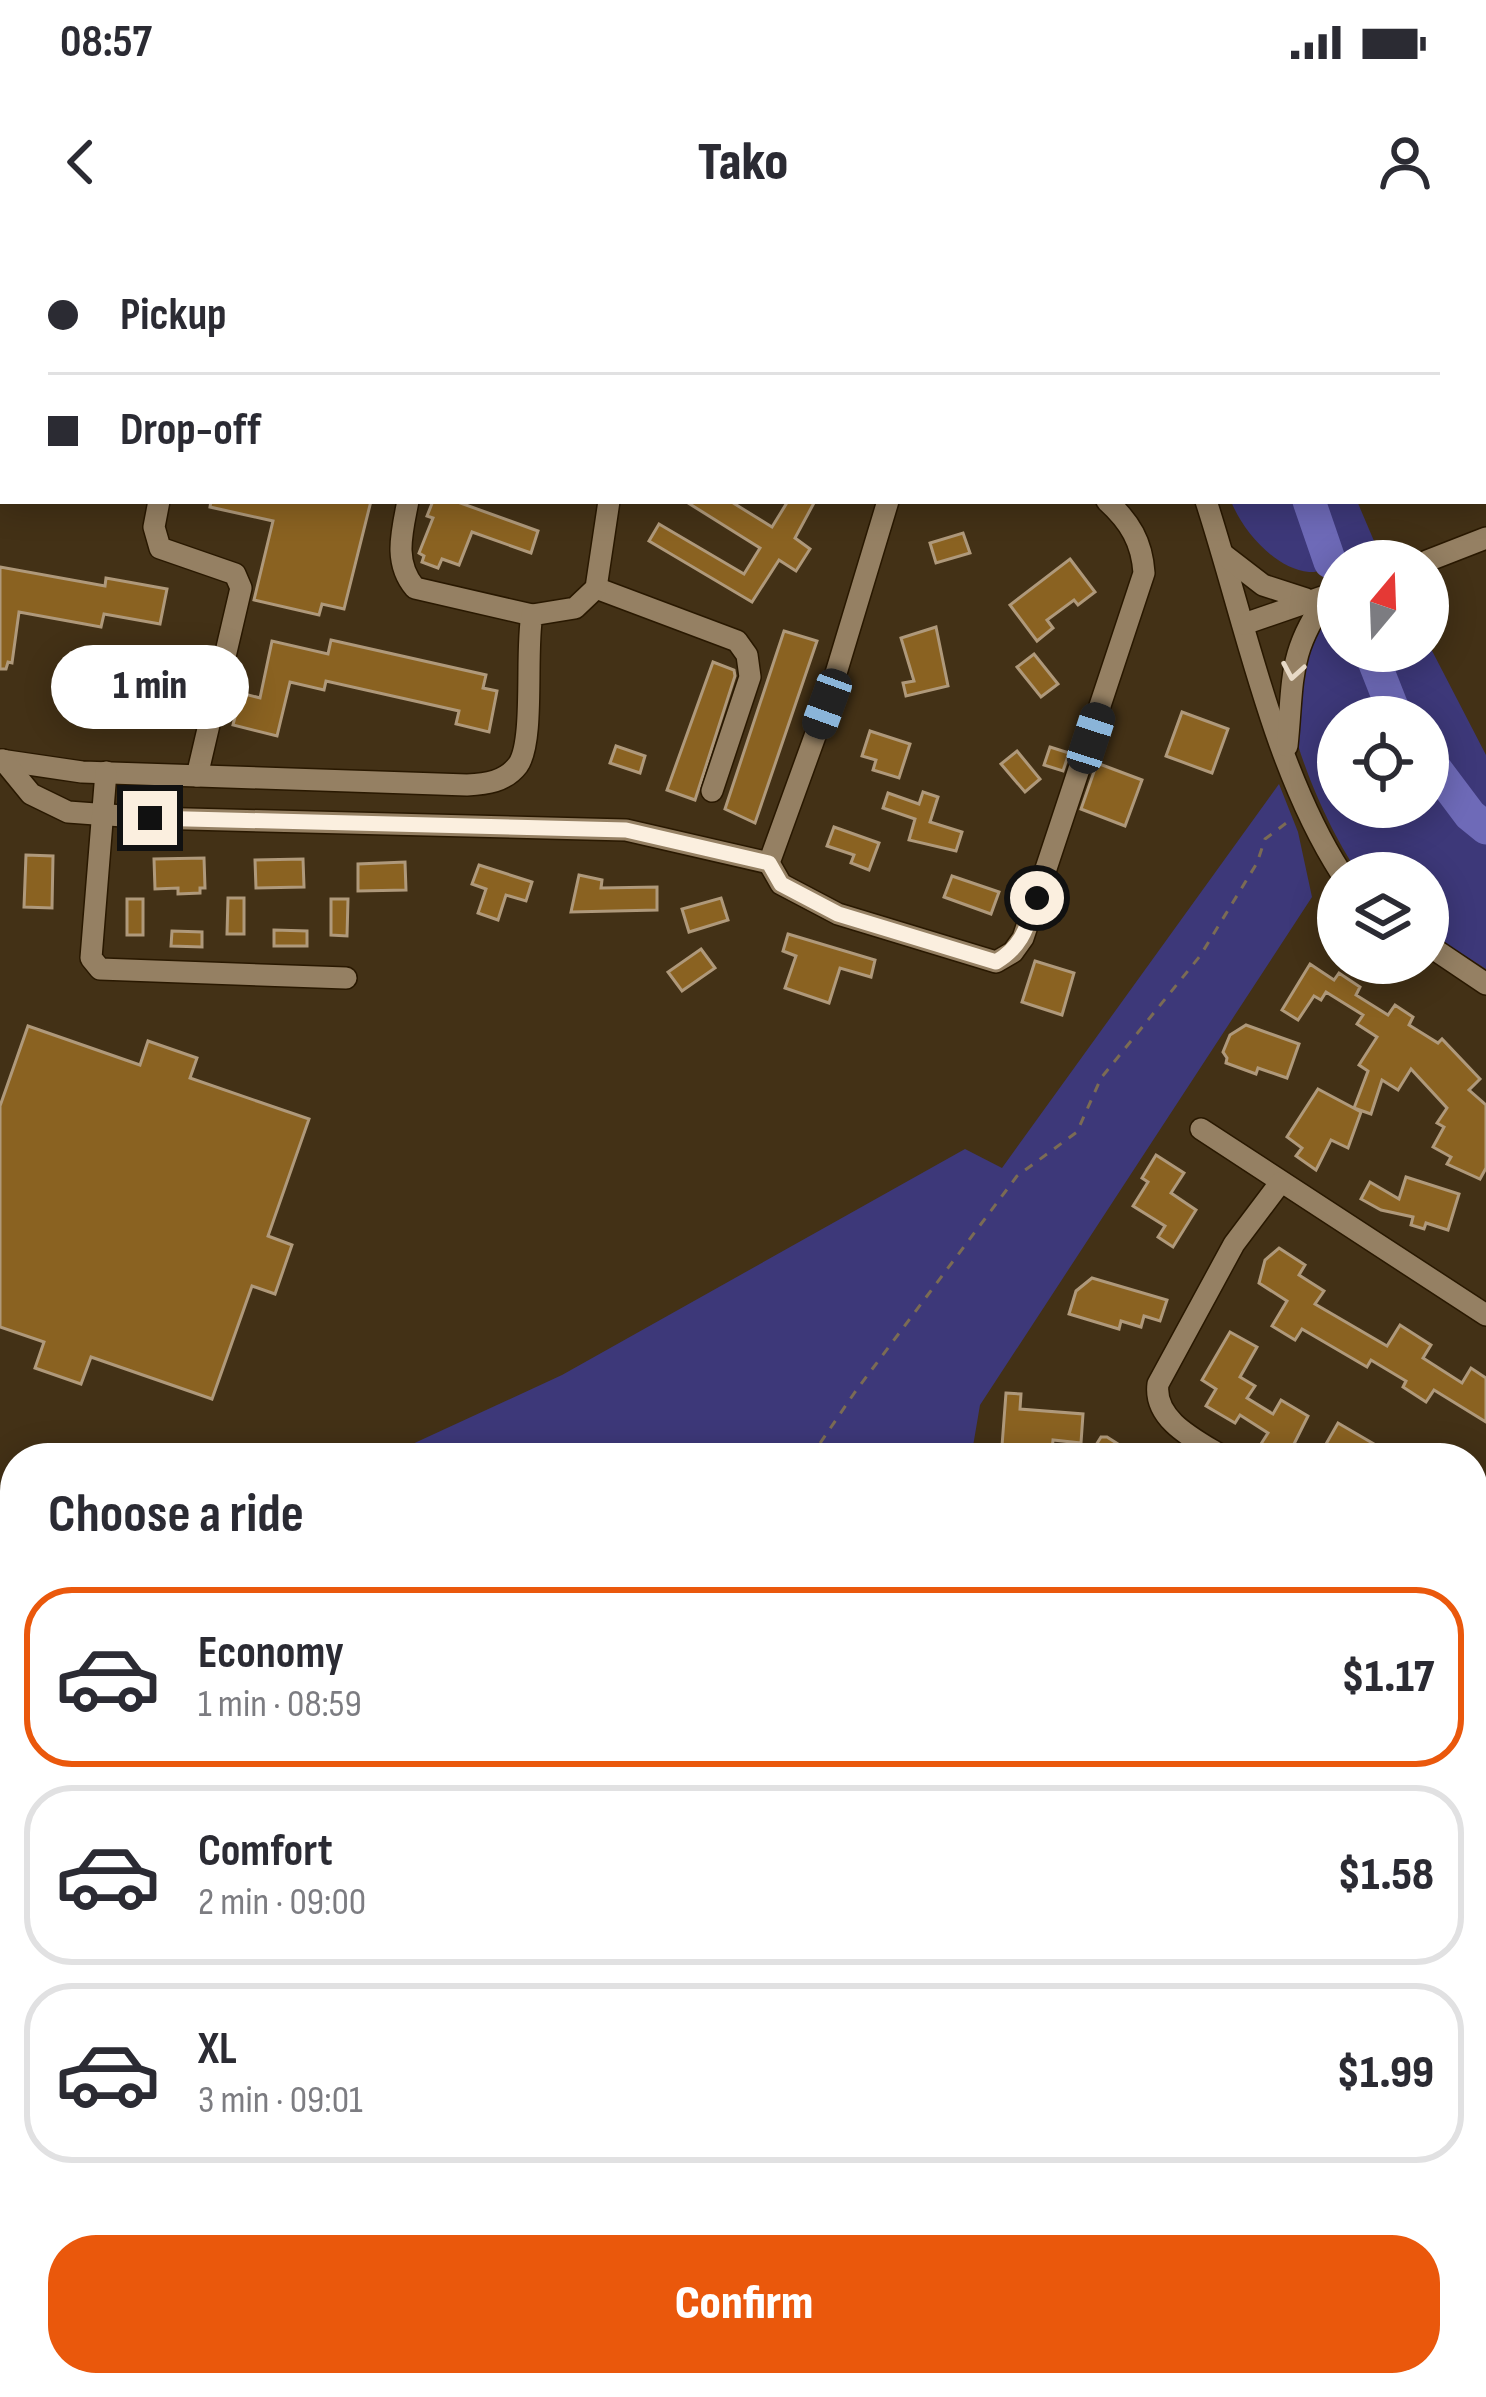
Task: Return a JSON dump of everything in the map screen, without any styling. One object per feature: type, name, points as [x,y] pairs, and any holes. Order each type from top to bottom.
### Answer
[{"type":"street","points":[[159,504],[154,527],[160,548],[235,574],[241,588],[197,776]]},
{"type":"street","points":[[407,504],[399,550],[405,577],[415,588],[532,615],[575,608],[596,588],[609,504]]},
{"type":"street","points":[[769,863],[827,704],[887,504]]},
{"type":"street","points":[[1,760],[31,794],[68,812],[626,830],[769,863],[781,884],[838,914],[996,962],[1013,952],[1023,938],[1144,573],[1137,536],[1111,504]]},
{"type":"street","points":[[1207,504],[1286,757],[1329,852]]},
{"type":"street","points":[[1449,552],[1486,538]]},
{"type":"street","points":[[1224,555],[1263,585],[1317,594]]},
{"type":"street","points":[[596,588],[737,641],[747,655],[750,677],[712,790]]},
{"type":"street","points":[[1244,624],[1317,598]]},
{"type":"street","points":[[1286,757],[1289,686],[1296,652],[1317,611]]},
{"type":"street","points":[[1,760],[106,772],[488,784],[519,764],[526,746],[526,644],[532,615]]},
{"type":"street","points":[[106,772],[92,958],[100,969],[346,978]]},
{"type":"street","points":[[1449,959],[1486,983]]},
{"type":"street","points":[[1202,1129],[1486,1315]]},
{"type":"street","points":[[1205,1443],[1165,1414],[1156,1395],[1158,1384],[1234,1244],[1280,1183]]},
{"type":"path","points":[[820,1443],[1017,1175],[1077,1132],[1101,1078],[1200,956],[1257,863],[1265,839],[1288,821]]},
{"type":"shaded area","points":[[1233,504],[1358,504],[1374,540],[1317,540],[1316,572],[1284,564],[1261,546]]},
{"type":"shaded area","points":[[1317,629],[1317,672],[1443,672],[1486,755],[1486,969],[1449,945],[1449,852],[1345,852],[1333,828],[1449,828],[1449,696],[1317,696],[1317,794],[1300,752],[1289,702],[1291,683]]},
{"type":"shaded area","points":[[1279,784],[1298,832],[1312,897],[980,1405],[974,1443],[415,1443],[562,1375],[965,1149],[1002,1168]]},
{"type":"building","points":[[370,504],[344,609],[322,604],[319,615],[254,600],[273,521],[210,507]]},
{"type":"building","points":[[432,504],[463,504],[538,531],[531,553],[472,532],[459,565],[442,559],[438,568],[422,562],[424,556],[419,553],[433,518],[427,516]]},
{"type":"building","points":[[690,504],[735,504],[772,527],[786,504],[813,504],[795,538],[810,549],[796,571],[779,560],[752,602],[649,541],[659,524],[744,574],[760,548]]},
{"type":"building","points":[[963,533],[970,553],[936,563],[930,543]]},
{"type":"building","points":[[1070,559],[1095,592],[1078,605],[1074,600],[1047,620],[1053,628],[1037,641],[1010,605]]},
{"type":"building","points":[[0,567],[105,586],[106,578],[167,589],[160,624],[104,614],[101,627],[19,612],[12,663],[0,669]]},
{"type":"building","points":[[936,627],[948,686],[906,696],[903,683],[914,681],[901,638]]},
{"type":"building","points":[[784,631],[817,641],[755,823],[725,809]]},
{"type":"building","points":[[331,640],[486,675],[483,688],[497,691],[489,732],[456,724],[459,711],[326,681],[324,690],[290,682],[277,736],[233,725],[241,693],[260,698],[272,641],[328,654]]},
{"type":"building","points":[[71,653],[204,681],[196,716],[64,688]]},
{"type":"building","points":[[1034,654],[1058,684],[1041,697],[1017,667]]},
{"type":"building","points":[[713,662],[734,670],[735,676],[695,800],[667,790]]},
{"type":"building","points":[[1182,712],[1228,729],[1212,773],[1166,756]]},
{"type":"building","points":[[870,731],[910,744],[899,778],[873,770],[876,760],[862,756]]},
{"type":"building","points":[[616,746],[645,756],[640,773],[610,763]]},
{"type":"building","points":[[1050,747],[1069,753],[1063,771],[1044,765]]},
{"type":"building","points":[[1017,751],[1040,779],[1025,792],[1001,764]]},
{"type":"building","points":[[1097,763],[1142,780],[1125,826],[1081,809]]},
{"type":"building","points":[[923,792],[938,797],[930,822],[962,832],[956,851],[909,840],[915,819],[883,808],[888,793],[919,804]]},
{"type":"building","points":[[834,827],[879,843],[869,870],[851,863],[854,855],[827,846]]},
{"type":"building","points":[[26,855],[53,856],[52,908],[24,907]]},
{"type":"building","points":[[204,858],[205,888],[200,893],[155,889],[154,859]]},
{"type":"building","points":[[303,859],[304,887],[256,888],[255,860]]},
{"type":"building","points":[[405,862],[406,890],[358,891],[358,864]]},
{"type":"building","points":[[479,865],[532,882],[526,901],[506,895],[498,920],[478,913],[486,889],[472,884]]},
{"type":"building","points":[[579,875],[602,880],[601,888],[657,887],[657,910],[571,912]]},
{"type":"building","points":[[952,876],[999,892],[991,914],[944,897]]},
{"type":"building","points":[[228,898],[244,898],[244,934],[227,934]]},
{"type":"building","points":[[721,898],[728,920],[689,932],[682,909]]},
{"type":"building","points":[[127,899],[143,899],[143,935],[127,935]]},
{"type":"building","points":[[331,899],[348,899],[347,936],[331,935]]},
{"type":"building","points":[[274,930],[307,931],[307,946],[274,946]]},
{"type":"building","points":[[172,931],[202,932],[202,947],[171,946]]},
{"type":"building","points":[[788,934],[875,960],[871,977],[840,968],[829,1003],[785,988],[796,956],[783,951]]},
{"type":"building","points":[[701,949],[715,968],[682,991],[668,972]]},
{"type":"building","points":[[1035,961],[1074,973],[1062,1015],[1022,1002]]},
{"type":"building","points":[[1310,964],[1317,969],[1317,984],[1356,984],[1360,987],[1356,995],[1388,1015],[1395,1005],[1413,1017],[1409,1025],[1438,1043],[1442,1039],[1480,1079],[1469,1090],[1486,1105],[1486,1168],[1480,1179],[1447,1164],[1451,1157],[1433,1147],[1444,1127],[1437,1123],[1447,1108],[1411,1069],[1398,1090],[1382,1080],[1371,1114],[1354,1108],[1368,1071],[1359,1065],[1377,1037],[1357,1024],[1363,1015],[1326,992],[1321,1000],[1314,996],[1298,1020],[1282,1010]]},
{"type":"building","points":[[1246,1025],[1299,1044],[1287,1078],[1226,1063],[1223,1052],[1230,1035]]},
{"type":"building","points":[[28,1026],[140,1065],[148,1041],[197,1058],[190,1078],[309,1119],[268,1236],[292,1245],[275,1294],[252,1286],[212,1399],[91,1357],[81,1384],[35,1368],[44,1342],[0,1327],[0,1106]]},
{"type":"building","points":[[1318,1089],[1361,1112],[1348,1148],[1331,1140],[1316,1170],[1296,1156],[1302,1148],[1287,1137]]},
{"type":"building","points":[[1156,1155],[1184,1173],[1171,1193],[1196,1210],[1173,1247],[1158,1237],[1165,1226],[1133,1206],[1148,1182],[1142,1178]]},
{"type":"building","points":[[1406,1177],[1459,1194],[1448,1230],[1426,1223],[1424,1229],[1411,1225],[1413,1217],[1381,1210],[1361,1199],[1370,1182],[1399,1199]]},
{"type":"building","points":[[1279,1248],[1305,1265],[1299,1275],[1324,1291],[1315,1304],[1387,1346],[1400,1325],[1431,1345],[1423,1358],[1462,1383],[1471,1368],[1486,1378],[1486,1422],[1434,1390],[1426,1402],[1403,1387],[1406,1381],[1371,1360],[1367,1367],[1302,1329],[1295,1340],[1272,1326],[1287,1301],[1259,1283],[1265,1260]]},
{"type":"building","points":[[1092,1278],[1167,1300],[1160,1321],[1144,1316],[1141,1327],[1121,1321],[1119,1329],[1069,1314],[1076,1291]]},
{"type":"building","points":[[1230,1332],[1257,1347],[1240,1377],[1255,1386],[1247,1398],[1273,1414],[1281,1400],[1308,1416],[1294,1443],[1262,1443],[1268,1433],[1240,1415],[1235,1423],[1206,1406],[1216,1389],[1202,1380]]},
{"type":"building","points":[[1006,1393],[1021,1394],[1020,1409],[1083,1414],[1081,1443],[1002,1443]]},
{"type":"building","points":[[1338,1423],[1372,1443],[1327,1443]]},
{"type":"waterway","points":[[1310,504],[1322,540]]},
{"type":"waterway","points":[[1378,672],[1388,696]]},
{"type":"waterway","points":[[1449,787],[1486,828]]},
{"type":"route","points":[[150,818],[626,830],[769,863],[781,884],[838,914],[996,962],[1013,952],[1023,938],[1037,898]]}]
